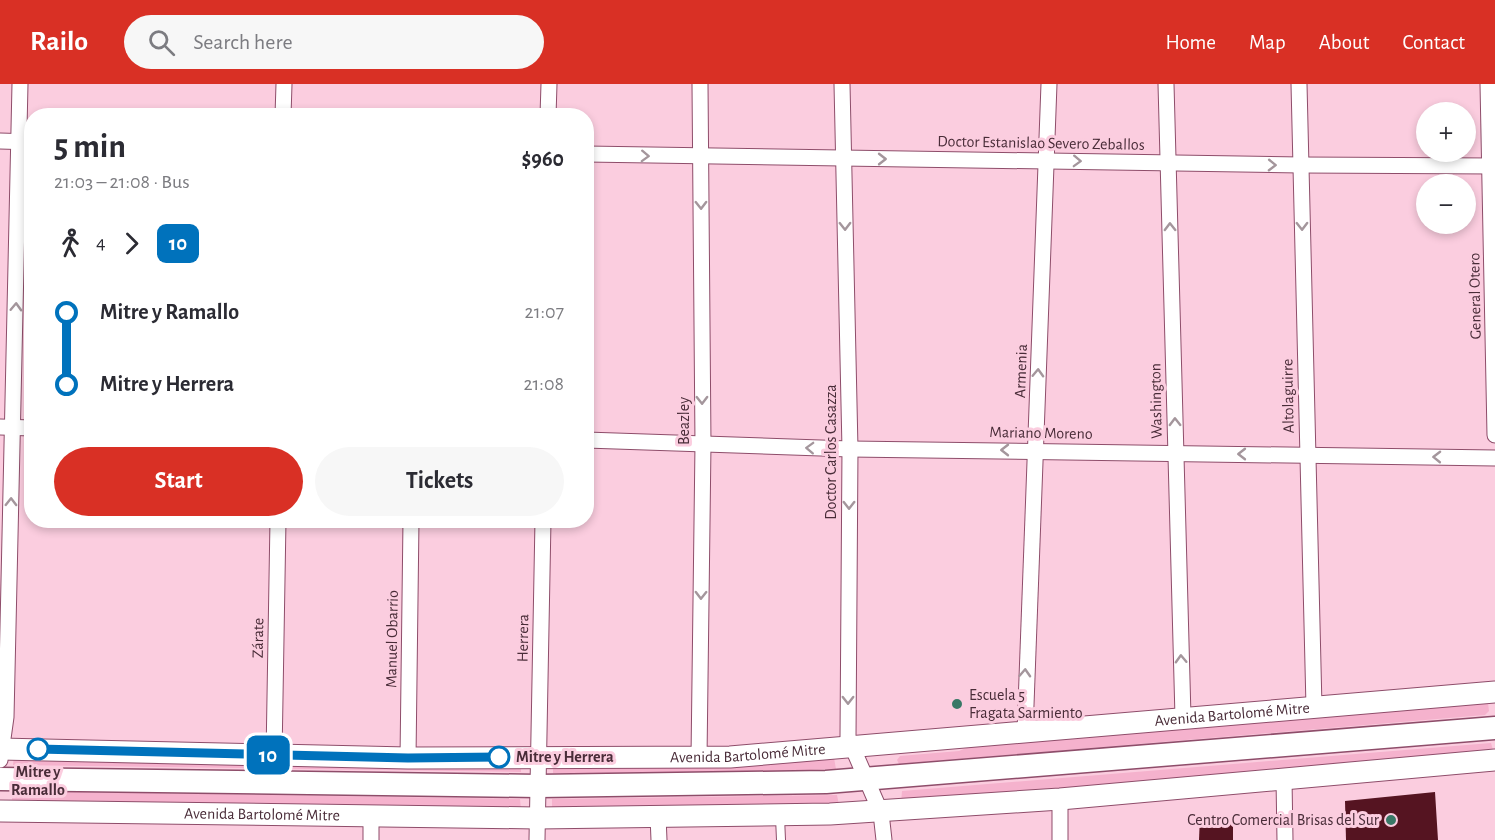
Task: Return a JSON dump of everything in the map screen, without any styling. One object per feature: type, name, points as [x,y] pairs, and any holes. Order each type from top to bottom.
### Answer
[{"type":"main road","name":"Avenida Bartolomé Mitre","points":[[0,779],[705,786],[866,779],[1495,728]]},
{"type":"street","points":[[20,84],[24,130]]},
{"type":"street","points":[[284,84],[284,108]]},
{"type":"street","points":[[548,108],[549,84]]},
{"type":"street","name":"Beazley","points":[[699,758],[703,444],[700,84]]},
{"type":"street","name":"Doctor Carlos Casazza","points":[[842,84],[850,449],[848,737],[881,813],[884,840]]},
{"type":"street","name":"Armenia","points":[[1025,732],[1049,84]]},
{"type":"street","name":"Washington","points":[[1166,84],[1183,717]]},
{"type":"street","name":"Altolaguirre","points":[[1299,84],[1314,707]]},
{"type":"street","name":"General Otero","points":[[1488,84],[1493,166],[1495,435]]},
{"type":"street","points":[[0,141],[24,142]]},
{"type":"street","name":"Doctor Estanislao Severo Zeballos","points":[[594,154],[700,158],[1493,166]]},
{"type":"street","points":[[1,753],[6,717],[6,427],[24,284]]},
{"type":"street","points":[[6,427],[24,428]]},
{"type":"street","name":"Mariano Moreno","points":[[594,440],[850,449],[1307,454],[1495,459]]},
{"type":"street","name":"Zárate","points":[[274,756],[278,528]]},
{"type":"street","name":"Manuel Obarrio","points":[[408,758],[411,528]]},
{"type":"street","name":"Herrera","points":[[537,840],[543,528]]},
{"type":"street","name":"Avenida Bartolomé Mitre","points":[[1,753],[408,758],[699,758],[851,748],[1183,717],[1495,692]]},
{"type":"street","name":"Avenida Bartolomé Mitre","points":[[0,811],[537,818],[881,813],[1495,760]]},
{"type":"street","points":[[1284,779],[1285,840]]},
{"type":"street","points":[[1060,799],[1060,840]]},
{"type":"street","points":[[371,816],[371,840]]},
{"type":"street","points":[[658,816],[659,840]]},
{"type":"lane","points":[[780,815],[781,840]]},
{"type":"shaded area","points":[[1488,703],[1489,711],[1485,715],[899,764],[897,760],[900,756],[959,751],[976,744]]},
{"type":"shaded area","points":[[1491,743],[1493,750],[901,803],[902,791]]},
{"type":"shaded area","points":[[14,756],[521,765],[521,772],[13,765]]},
{"type":"shaded area","points":[[834,758],[836,769],[708,774],[553,773],[553,764]]},
{"type":"shaded area","points":[[12,791],[520,799],[521,809],[12,804]]},
{"type":"shaded area","points":[[837,795],[839,805],[552,810],[552,799]]},
{"type":"building","name":"Centro Comercial Brisas del Sur","points":[[1435,792],[1438,840],[1346,840],[1345,801]]},
{"type":"building","points":[[1200,816],[1233,817],[1233,840],[1199,840]]},
{"type":"bus line","name":"10","points":[[38,749],[274,756],[499,757]]},
{"type":"place","name":"Escuela 5 Fragata Sarmiento","points":[[957,704]]},
{"type":"place","name":"Mitre y Ramallo","points":[[38,749]]},
{"type":"place","name":"Mitre y Herrera","points":[[499,757]]},
{"type":"place","name":"Centro Comercial Brisas del Sur","points":[[1391,820]]}]
